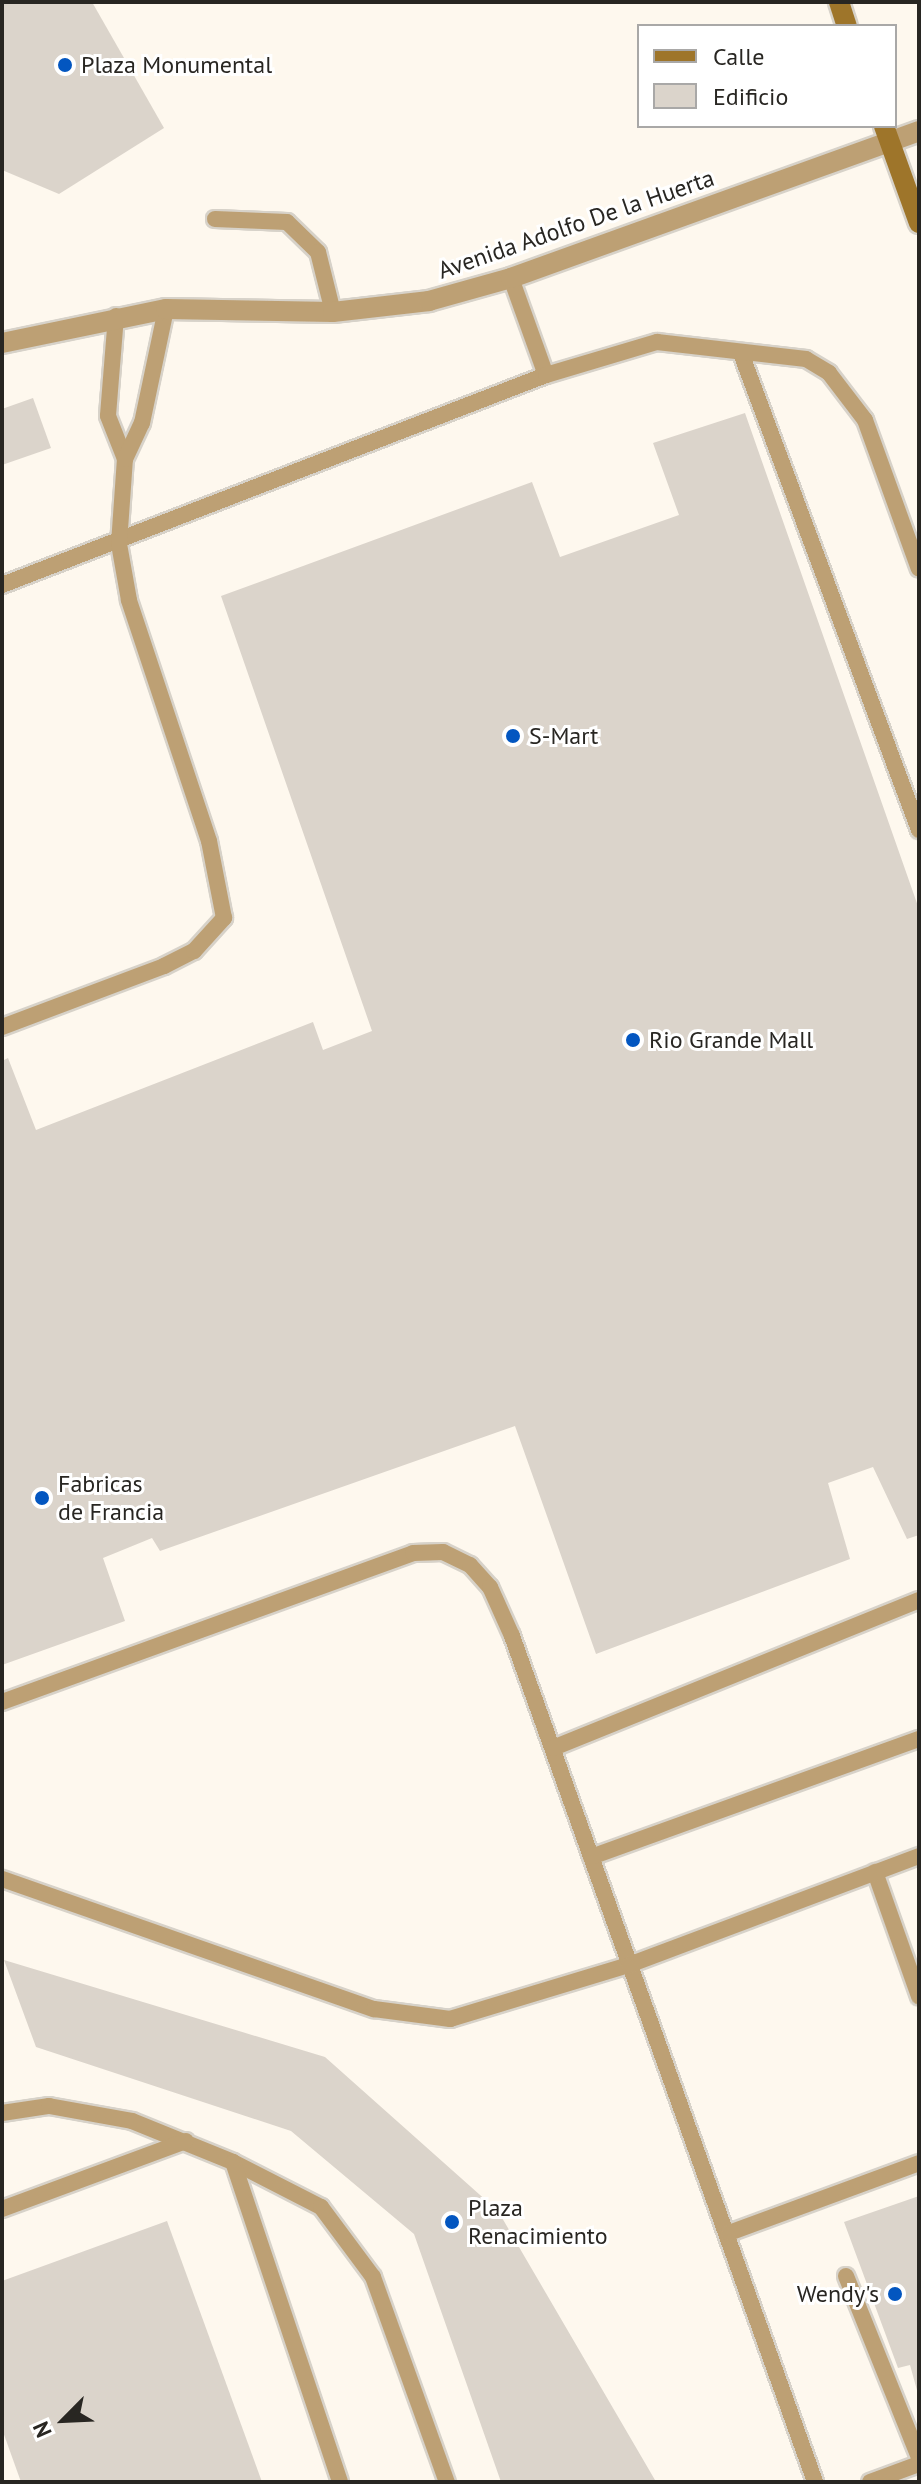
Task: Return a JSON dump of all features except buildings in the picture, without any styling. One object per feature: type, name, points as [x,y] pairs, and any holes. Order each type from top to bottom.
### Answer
[{"type":"street","points":[[839,2],[846,24]]},
{"type":"street","name":"Avenida Adolfo De la Huerta","points":[[2,343],[116,316],[166,309],[333,312],[429,301],[511,278],[887,134],[919,131]]},
{"type":"street","points":[[887,134],[919,223]]},
{"type":"lane","points":[[215,219],[287,222],[318,252],[333,312]]},
{"type":"lane","points":[[511,278],[546,375]]},
{"type":"lane","points":[[2,1027],[164,966],[194,951],[224,918],[209,841],[129,600],[119,544],[125,459],[142,423],[166,309]]},
{"type":"lane","points":[[116,316],[108,416],[125,459]]},
{"type":"lane","points":[[2,585],[119,544],[546,375],[657,342],[697,342],[742,356],[762,352],[806,359],[850,394],[919,569]]},
{"type":"lane","points":[[742,356],[919,830]]},
{"type":"lane","points":[[2,1702],[370,1567],[443,1552],[470,1565],[490,1587],[553,1748],[629,1965],[729,2233],[815,2482]]},
{"type":"lane","points":[[553,1748],[919,1600]]},
{"type":"lane","points":[[591,1857],[919,1739]]},
{"type":"lane","points":[[2,1880],[374,2009],[415,2018],[450,2019],[491,2010],[629,1965],[919,1856]]},
{"type":"lane","points":[[875,1872],[919,1996]]},
{"type":"lane","points":[[2,2113],[49,2106],[93,2110],[186,2141],[321,2207],[347,2236],[373,2277],[447,2482]]},
{"type":"lane","points":[[2,2209],[186,2141]]},
{"type":"lane","points":[[233,2162],[340,2482]]},
{"type":"lane","points":[[729,2233],[919,2163]]},
{"type":"lane","points":[[846,2276],[919,2461],[870,2482]]},
{"type":"place","name":"Plaza Monumental","points":[[65,65]]},
{"type":"place","name":"S-Mart","points":[[513,736]]},
{"type":"place","name":"Rio Grande Mall","points":[[633,1040]]},
{"type":"place","name":"Fabricas de Francia","points":[[42,1498]]},
{"type":"place","name":"Plaza Renacimiento","points":[[452,2222]]},
{"type":"place","name":"Wendy's","points":[[895,2294]]}]
